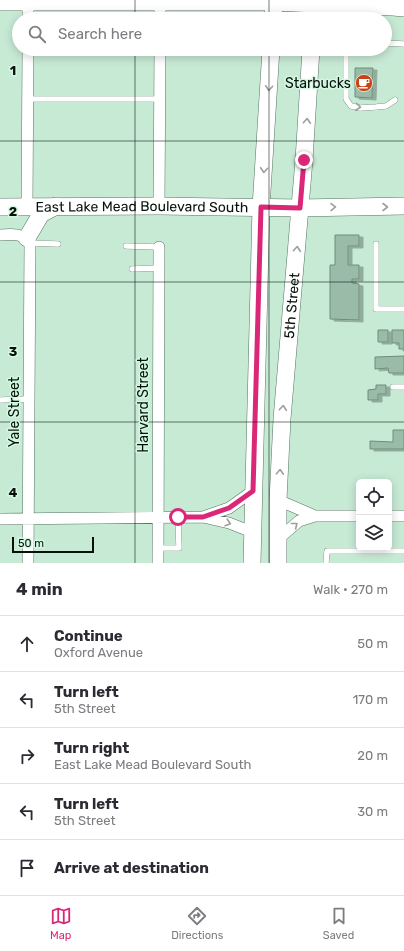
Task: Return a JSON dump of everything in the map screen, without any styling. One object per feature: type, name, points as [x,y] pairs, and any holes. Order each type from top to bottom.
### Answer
[{"type":"main road","points":[[0,2],[274,1],[313,8],[355,3],[404,8]]},
{"type":"main road","points":[[273,12],[274,1]]},
{"type":"main road","points":[[252,563],[261,207],[271,56]]},
{"type":"main road","name":"5th Street","points":[[278,563],[278,500],[282,419],[300,208],[311,56]]},
{"type":"main road","points":[[29,241],[41,214],[56,206]]},
{"type":"main road","name":"East Lake Mead Boulevard South","points":[[0,207],[159,206],[300,208],[404,206]]},
{"type":"street","points":[[28,1],[28,12]]},
{"type":"street","points":[[160,1],[160,12]]},
{"type":"street","points":[[27,207],[28,56]]},
{"type":"street","points":[[159,206],[160,56]]},
{"type":"street","points":[[0,235],[22,236],[29,241]]},
{"type":"street","name":"Yale Street","points":[[28,563],[29,241]]},
{"type":"street","name":"Harvard Street","points":[[158,563],[159,247]]},
{"type":"street","points":[[203,517],[229,508],[253,491]]},
{"type":"street","points":[[278,500],[315,516]]},
{"type":"street","points":[[278,539],[299,521],[315,516],[356,516]]},
{"type":"street","points":[[392,516],[404,516]]},
{"type":"street","points":[[0,519],[203,517],[229,523],[252,532]]},
{"type":"lane","points":[[392,43],[404,44]]},
{"type":"lane","points":[[346,56],[346,99],[351,106],[360,108],[376,108],[386,106],[395,100]]},
{"type":"lane","points":[[28,99],[160,99]]},
{"type":"lane","points":[[29,241],[58,244]]},
{"type":"lane","points":[[376,244],[376,309],[404,309]]},
{"type":"lane","points":[[126,246],[159,247]]},
{"type":"lane","points":[[132,269],[159,268]]},
{"type":"lane","points":[[393,388],[404,387]]},
{"type":"lane","points":[[0,400],[29,399]]},
{"type":"lane","points":[[158,548],[179,548],[178,517]]},
{"type":"lane","points":[[326,563],[326,551],[404,551]]},
{"type":"building","name":"Starbucks","points":[[355,68],[373,68],[372,98],[355,97]]},
{"type":"building","points":[[335,235],[359,235],[359,246],[348,246],[348,265],[359,265],[359,279],[352,279],[352,283],[359,284],[359,320],[330,319],[330,265],[335,265]]},
{"type":"building","points":[[378,330],[388,330],[388,342],[378,342]]},
{"type":"building","points":[[392,330],[404,330],[404,349],[399,349],[399,343],[392,343]]},
{"type":"building","points":[[404,356],[404,373],[389,373],[388,368],[375,369],[375,357]]},
{"type":"building","points":[[376,385],[386,385],[386,394],[378,394],[378,400],[368,400],[368,390],[376,389]]},
{"type":"building","points":[[393,430],[404,430],[404,449],[370,449],[370,441],[393,442]]},
{"type":"place","name":"Starbucks","points":[[364,83]]},
{"type":"route","points":[[178,517],[203,517],[229,508],[253,491],[261,207],[300,208],[304,160]]}]
